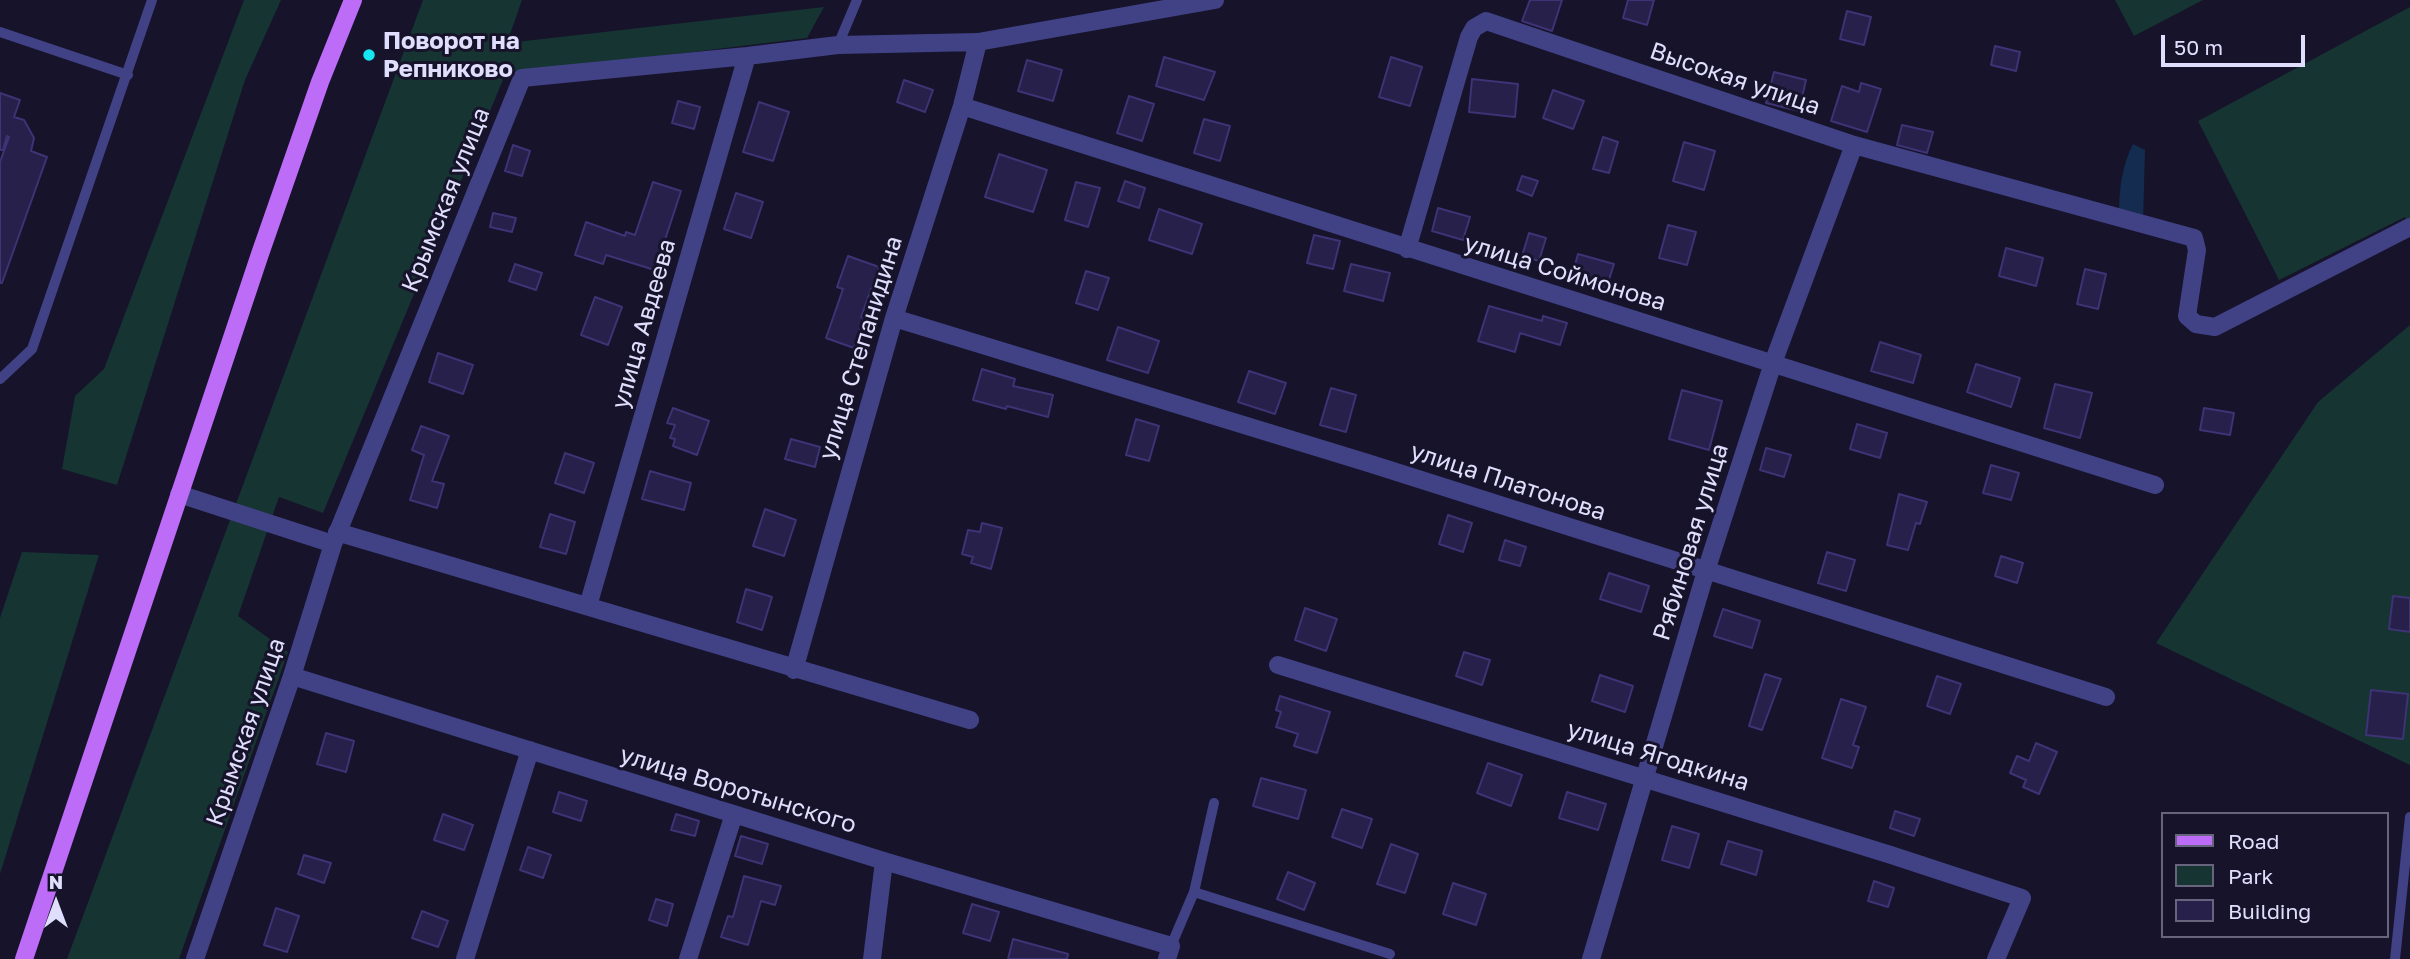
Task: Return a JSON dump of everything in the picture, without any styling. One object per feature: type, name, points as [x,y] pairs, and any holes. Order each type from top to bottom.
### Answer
[{"type":"main road","points":[[24,959],[320,82],[353,0]]},
{"type":"street","name":"Крымская улица","points":[[195,959],[292,676],[335,538],[522,78],[838,45],[978,42],[1215,0]]},
{"type":"street","name":"Высокая улица","points":[[1407,249],[1469,37],[1474,28],[1486,21],[1854,145],[2194,238],[2197,250],[2187,316],[2196,324],[2215,327],[2410,227]]},
{"type":"street","name":"улица Степанидина","points":[[794,670],[894,318],[962,106],[978,42]]},
{"type":"street","name":"улица Авдеева","points":[[588,606],[747,56]]},
{"type":"street","name":"улица Соймонова","points":[[962,106],[2155,485]]},
{"type":"street","name":"Рябиновая улица","points":[[1591,959],[1706,571],[1773,363],[1854,145]]},
{"type":"street","name":"улица Платонова","points":[[894,318],[1368,463],[2106,696]]},
{"type":"street","points":[[179,494],[588,606],[794,670],[970,720]]},
{"type":"street","name":"улица Ягодкина","points":[[1278,665],[1646,778],[2022,898],[1996,959]]},
{"type":"street","name":"улица Воротынского","points":[[292,676],[1169,953]]},
{"type":"street","points":[[465,959],[530,750]]},
{"type":"street","points":[[688,959],[734,814]]},
{"type":"street","points":[[872,959],[884,861]]},
{"type":"lane","points":[[0,379],[32,349],[152,0]]},
{"type":"lane","points":[[838,45],[857,0]]},
{"type":"lane","points":[[0,32],[128,75]]},
{"type":"lane","points":[[1169,953],[1194,892],[1214,803]]},
{"type":"lane","points":[[2395,959],[2410,817]]},
{"type":"lane","points":[[1194,892],[1390,954]]},
{"type":"green space","points":[[244,0],[281,0],[245,80],[117,485],[62,469],[75,396],[104,369]]},
{"type":"green space","points":[[423,0],[522,0],[507,43],[824,7],[807,38],[505,75],[323,513],[279,497],[238,616],[288,652],[179,959],[67,959]]},
{"type":"green space","points":[[2115,0],[2203,0],[2134,36]]},
{"type":"green space","points":[[2410,7],[2410,231],[2405,217],[2279,280],[2198,121]]},
{"type":"green space","points":[[2410,325],[2410,765],[2156,643],[2318,402]]},
{"type":"green space","points":[[22,552],[99,555],[0,874],[0,618]]},
{"type":"water","points":[[2133,144],[2145,150],[2143,225],[2119,213],[2122,178]]},
{"type":"building","points":[[1530,0],[1562,0],[1552,31],[1522,21]]},
{"type":"building","points":[[1628,0],[1654,0],[1647,25],[1623,18]]},
{"type":"building","points":[[1847,11],[1871,17],[1864,45],[1840,39]]},
{"type":"building","points":[[1995,46],[2020,52],[2016,71],[1991,65]]},
{"type":"building","points":[[1164,57],[1215,72],[1204,100],[1156,86]]},
{"type":"building","points":[[1391,57],[1422,67],[1410,106],[1379,97]]},
{"type":"building","points":[[1027,60],[1062,70],[1053,101],[1018,91]]},
{"type":"building","points":[[1774,72],[1806,80],[1799,111],[1766,103]]},
{"type":"building","points":[[1472,79],[1518,84],[1515,117],[1469,112]]},
{"type":"building","points":[[904,80],[933,90],[925,112],[897,102]]},
{"type":"building","points":[[1861,83],[1881,89],[1867,132],[1831,121],[1842,86],[1859,92]]},
{"type":"building","points":[[1553,90],[1584,101],[1573,129],[1543,118]]},
{"type":"building","points":[[0,93],[20,100],[14,117],[24,120],[34,138],[31,151],[47,157],[2,283],[0,162],[9,137],[7,136],[3,150],[0,150]]},
{"type":"building","points":[[1129,96],[1154,104],[1142,141],[1117,133]]},
{"type":"building","points":[[678,101],[700,107],[694,129],[672,123]]},
{"type":"building","points":[[759,102],[789,112],[773,161],[743,152]]},
{"type":"building","points":[[1204,119],[1230,126],[1220,161],[1194,153]]},
{"type":"building","points":[[1902,125],[1933,132],[1927,153],[1897,145]]},
{"type":"building","points":[[1603,137],[1618,142],[1609,173],[1593,169]]},
{"type":"building","points":[[1684,142],[1715,151],[1704,190],[1673,181]]},
{"type":"building","points":[[513,145],[530,151],[522,176],[505,171]]},
{"type":"building","points":[[999,154],[1047,170],[1033,212],[985,197]]},
{"type":"building","points":[[1522,176],[1538,181],[1532,196],[1517,190]]},
{"type":"building","points":[[1125,181],[1145,188],[1139,208],[1118,201]]},
{"type":"building","points":[[653,182],[681,191],[658,271],[606,255],[603,264],[575,255],[586,222],[625,236],[626,232],[635,235]]},
{"type":"building","points":[[1076,182],[1100,188],[1088,227],[1065,220]]},
{"type":"building","points":[[736,193],[763,202],[751,238],[724,229]]},
{"type":"building","points":[[1438,208],[1470,217],[1463,240],[1432,231]]},
{"type":"building","points":[[1159,209],[1202,224],[1192,254],[1149,240]]},
{"type":"building","points":[[493,213],[516,218],[512,232],[490,227]]},
{"type":"building","points":[[1668,225],[1696,232],[1687,265],[1659,258]]},
{"type":"building","points":[[1529,233],[1546,238],[1539,261],[1522,256]]},
{"type":"building","points":[[1314,235],[1340,241],[1333,269],[1307,263]]},
{"type":"building","points":[[2006,248],[2043,258],[2036,286],[1999,276]]},
{"type":"building","points":[[1578,254],[1614,264],[1606,289],[1571,279]]},
{"type":"building","points":[[848,256],[879,267],[861,317],[864,318],[854,348],[826,338],[843,289],[837,287]]},
{"type":"building","points":[[515,264],[542,273],[536,290],[509,281]]},
{"type":"building","points":[[1351,264],[1390,273],[1383,301],[1344,291]]},
{"type":"building","points":[[2085,269],[2106,274],[2098,309],[2077,304]]},
{"type":"building","points":[[1086,271],[1109,278],[1098,310],[1076,303]]},
{"type":"building","points":[[595,297],[622,307],[608,345],[581,335]]},
{"type":"building","points":[[1489,306],[1542,321],[1543,316],[1567,323],[1560,345],[1520,333],[1515,352],[1478,341]]},
{"type":"building","points":[[1118,327],[1159,341],[1148,373],[1107,360]]},
{"type":"building","points":[[1880,342],[1921,355],[1913,383],[1871,371]]},
{"type":"building","points":[[438,353],[473,365],[463,394],[429,382]]},
{"type":"building","points":[[1976,364],[2020,378],[2011,407],[1967,392]]},
{"type":"building","points":[[982,369],[1015,379],[1013,386],[1053,395],[1048,417],[973,400]]},
{"type":"building","points":[[1249,371],[1286,383],[1275,414],[1238,402]]},
{"type":"building","points":[[2055,384],[2092,393],[2080,438],[2044,428]]},
{"type":"building","points":[[1331,388],[1356,395],[1346,432],[1320,425]]},
{"type":"building","points":[[1682,390],[1722,401],[1709,450],[1669,439]]},
{"type":"building","points":[[673,408],[709,421],[697,455],[673,446],[675,439],[670,438],[675,425],[667,423]]},
{"type":"building","points":[[2204,408],[2234,413],[2230,435],[2200,430]]},
{"type":"building","points":[[1136,419],[1159,426],[1149,461],[1126,455]]},
{"type":"building","points":[[1857,424],[1887,433],[1880,458],[1850,449]]},
{"type":"building","points":[[421,426],[449,436],[432,481],[444,484],[437,508],[410,500],[424,455],[412,450]]},
{"type":"building","points":[[791,439],[820,447],[815,467],[785,459]]},
{"type":"building","points":[[1766,448],[1791,455],[1784,477],[1760,470]]},
{"type":"building","points":[[565,453],[594,463],[584,493],[555,483]]},
{"type":"building","points":[[1991,465],[2019,473],[2011,500],[1983,493]]},
{"type":"building","points":[[650,471],[691,483],[684,510],[642,499]]},
{"type":"building","points":[[1899,494],[1927,502],[1920,524],[1916,523],[1908,550],[1887,545]]},
{"type":"building","points":[[765,509],[796,520],[784,556],[753,546]]},
{"type":"building","points":[[550,514],[575,522],[566,554],[540,547]]},
{"type":"building","points":[[1448,515],[1472,523],[1463,552],[1439,544]]},
{"type":"building","points":[[982,523],[1002,528],[991,569],[971,563],[973,557],[962,554],[968,530],[980,532]]},
{"type":"building","points":[[1505,540],[1526,547],[1520,566],[1499,560]]},
{"type":"building","points":[[1827,552],[1855,560],[1846,591],[1818,583]]},
{"type":"building","points":[[2001,556],[2023,563],[2017,583],[1995,576]]},
{"type":"building","points":[[1609,573],[1649,586],[1641,612],[1600,599]]},
{"type":"building","points":[[746,589],[772,597],[762,630],[737,622]]},
{"type":"building","points":[[2393,596],[2410,598],[2410,632],[2389,629]]},
{"type":"building","points":[[1305,608],[1337,619],[1326,651],[1295,640]]},
{"type":"building","points":[[1723,609],[1760,621],[1752,648],[1714,636]]},
{"type":"building","points":[[1464,652],[1490,660],[1482,685],[1456,676]]},
{"type":"building","points":[[1765,674],[1781,679],[1762,730],[1749,726]]},
{"type":"building","points":[[1600,675],[1633,686],[1625,712],[1592,701]]},
{"type":"building","points":[[1937,676],[1961,684],[1950,714],[1927,706]]},
{"type":"building","points":[[2371,690],[2408,694],[2403,739],[2366,735]]},
{"type":"building","points":[[1280,696],[1330,712],[1317,753],[1294,746],[1298,734],[1276,727],[1281,712],[1276,710]]},
{"type":"building","points":[[1841,699],[1866,707],[1853,745],[1859,747],[1852,768],[1822,758]]},
{"type":"building","points":[[326,733],[354,741],[346,772],[317,764]]},
{"type":"building","points":[[2036,743],[2057,752],[2039,794],[2023,787],[2026,780],[2010,773],[2017,756],[2029,761]]},
{"type":"building","points":[[1488,763],[1522,775],[1511,806],[1477,793]]},
{"type":"building","points":[[1261,778],[1306,790],[1298,819],[1253,806]]},
{"type":"building","points":[[559,792],[587,801],[581,821],[553,812]]},
{"type":"building","points":[[1567,792],[1606,804],[1598,830],[1559,818]]},
{"type":"building","points":[[1342,809],[1372,819],[1362,848],[1332,837]]},
{"type":"building","points":[[1895,811],[1920,819],[1914,836],[1890,828]]},
{"type":"building","points":[[443,814],[473,825],[464,850],[434,840]]},
{"type":"building","points":[[676,814],[699,821],[695,836],[671,830]]},
{"type":"building","points":[[1672,826],[1699,834],[1689,868],[1662,860]]},
{"type":"building","points":[[741,836],[768,844],[762,864],[735,856]]},
{"type":"building","points":[[1728,841],[1762,851],[1756,875],[1721,864]]},
{"type":"building","points":[[1391,844],[1418,854],[1405,893],[1377,884]]},
{"type":"building","points":[[528,847],[551,855],[543,878],[520,870]]},
{"type":"building","points":[[304,855],[331,863],[324,883],[298,874]]},
{"type":"building","points":[[1288,872],[1315,883],[1304,910],[1277,899]]},
{"type":"building","points":[[744,876],[781,886],[775,905],[761,901],[748,945],[721,937],[728,916],[733,917]]},
{"type":"building","points":[[1874,881],[1894,888],[1888,907],[1868,901]]},
{"type":"building","points":[[1453,883],[1486,894],[1476,925],[1443,914]]},
{"type":"building","points":[[656,899],[673,904],[667,926],[649,920]]},
{"type":"building","points":[[972,904],[999,912],[990,941],[963,933]]},
{"type":"building","points":[[276,908],[299,916],[287,952],[264,945]]},
{"type":"building","points":[[422,911],[448,921],[438,947],[412,938]]},
{"type":"building","points":[[1013,939],[1068,954],[1067,959],[1008,959]]},
{"type":"place","name":"Поворот на Репниково","points":[[369,55]]}]
